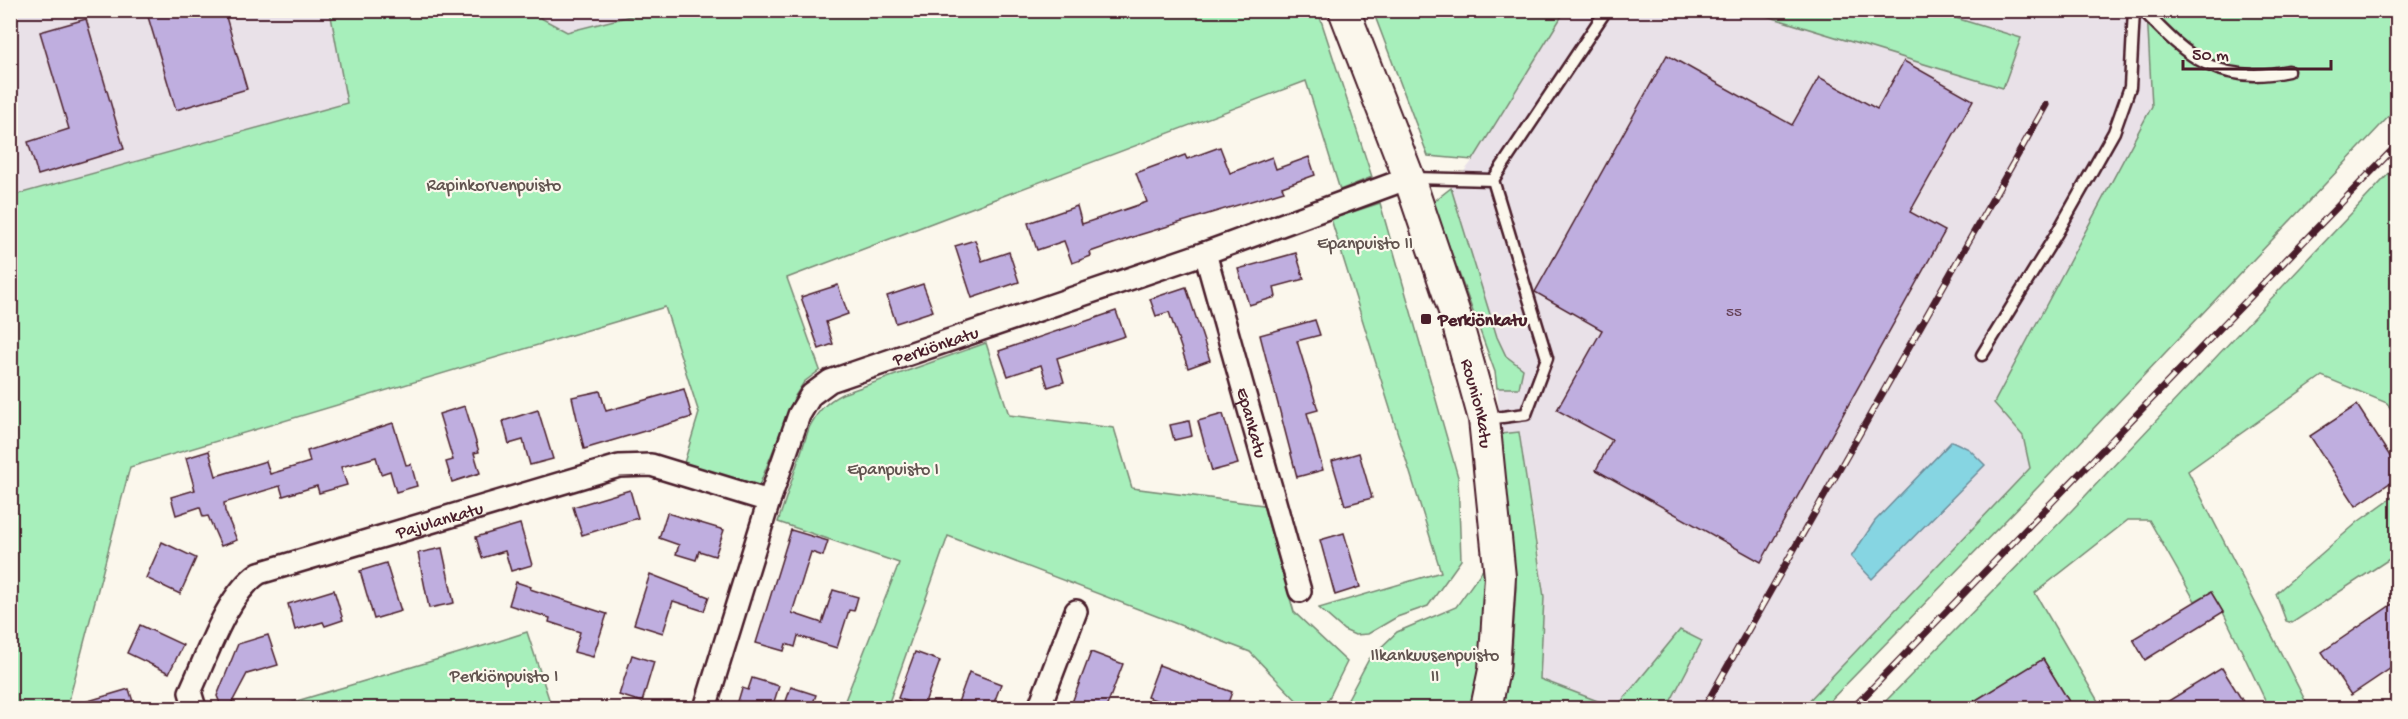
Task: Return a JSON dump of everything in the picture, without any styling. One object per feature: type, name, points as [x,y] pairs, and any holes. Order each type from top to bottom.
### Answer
[{"type":"main road","name":"Rounionkatu","points":[[1344,10],[1409,178],[1454,311],[1484,419],[1500,577],[1494,670],[1486,708]]},
{"type":"street","name":"Perkiönkatu","points":[[705,708],[769,501],[799,415],[811,395],[830,381],[1205,253],[1409,178]]},
{"type":"street","name":"Epankatu","points":[[1205,253],[1300,591]]},
{"type":"street","name":"Pajulankatu","points":[[195,708],[190,692],[236,596],[247,581],[259,573],[619,466],[651,465],[769,501]]},
{"type":"street","points":[[1039,708],[1076,611]]},
{"type":"lane","points":[[1982,355],[2058,233],[2114,132],[2130,87],[2134,10]]},
{"type":"lane","points":[[2143,10],[2188,54],[2214,69],[2239,75],[2262,76],[2288,71]]},
{"type":"lane","points":[[1493,180],[1603,15]]},
{"type":"lane","points":[[1409,178],[1493,180]]},
{"type":"lane","points":[[1484,419],[1526,414],[1547,358],[1493,180]]},
{"type":"shaded area","points":[[11,11],[330,11],[347,103],[11,196]]},
{"type":"shaded area","points":[[528,11],[650,11],[567,32]]},
{"type":"shaded area","points":[[1565,11],[2147,11],[2152,106],[1995,403],[2023,436],[2030,467],[1802,708],[1667,708],[1702,642],[1680,630],[1616,708],[1540,679],[1544,597],[1539,552],[1519,432],[1501,434],[1497,388],[1519,388],[1497,337],[1451,188],[1473,160]]},
{"type":"green space","name":"Rapinkorvenpuisto","points":[[330,11],[528,11],[567,32],[650,11],[1318,11],[1372,177],[1340,190],[1306,81],[787,278],[820,370],[804,382],[795,396],[759,486],[684,463],[699,413],[665,307],[130,467],[67,708],[11,708],[11,196],[347,103]]},
{"type":"green space","points":[[1373,11],[1565,11],[1473,160],[1428,156]]},
{"type":"green space","points":[[1750,11],[1933,11],[2021,38],[2003,88]]},
{"type":"green space","points":[[2147,11],[2397,11],[2397,108],[2038,487],[1823,708],[1802,708],[2030,468],[2023,436],[1994,403],[2152,106]]},
{"type":"green space","points":[[2397,165],[2397,418],[2387,403],[2322,376],[2188,471],[2309,708],[2269,708],[2211,592],[2195,601],[2149,520],[2128,520],[2035,593],[2102,708],[2073,708],[2043,659],[1963,708],[1879,708],[2072,510]]},
{"type":"green space","points":[[1451,188],[1497,337],[1506,356],[1523,369],[1519,388],[1497,388],[1495,372],[1433,202]]},
{"type":"green space","name":"Epanpuisto II","points":[[1380,203],[1458,477],[1461,560],[1428,606],[1397,617],[1368,634],[1355,635],[1344,630],[1319,608],[1441,572],[1331,219]]},
{"type":"green space","name":"Epanpuisto I","points":[[986,343],[1009,415],[1114,428],[1132,488],[1263,505],[1294,612],[1347,662],[1324,708],[1304,708],[1250,652],[948,536],[887,708],[842,708],[899,563],[778,522],[809,428],[822,408],[842,394]]},
{"type":"green space","points":[[1519,432],[1544,597],[1540,679],[1616,708],[1500,708],[1511,668],[1516,587],[1501,434]]},
{"type":"green space","points":[[2397,494],[2397,554],[2292,623],[2286,621],[2276,594],[2359,521]]},
{"type":"green space","name":"Ilkankuusenpuisto II","points":[[1484,568],[1483,648],[1471,708],[1343,708],[1369,659],[1397,632],[1456,607]]},
{"type":"green space","points":[[1680,630],[1702,641],[1667,708],[1616,708]]},
{"type":"green space","name":"Perkiönpuisto I","points":[[527,632],[552,708],[273,708],[493,643]]},
{"type":"water","points":[[1952,441],[1969,449],[1985,465],[1872,579],[1851,557],[1875,521]]},
{"type":"building","points":[[146,10],[224,10],[247,89],[176,110]]},
{"type":"building","points":[[86,19],[124,149],[38,175],[28,142],[69,129],[40,32]]},
{"type":"building","points":[[1667,55],[1792,125],[1819,77],[1877,109],[1904,61],[1973,100],[1910,212],[1945,231],[1761,562],[1596,470],[1612,440],[1557,410],[1602,330],[1535,292]]},
{"type":"building","points":[[1220,147],[1230,173],[1272,157],[1276,169],[1309,157],[1315,175],[1282,187],[1284,191],[1139,235],[1090,252],[1091,256],[1072,263],[1064,241],[1037,250],[1028,223],[1077,206],[1082,224],[1147,202],[1136,173],[1185,155],[1187,159]]},
{"type":"building","points":[[975,240],[982,261],[1009,252],[1019,282],[972,298],[955,246]]},
{"type":"building","points":[[1296,253],[1304,279],[1274,287],[1276,297],[1249,305],[1238,269]]},
{"type":"building","points":[[923,284],[933,311],[896,323],[887,296]]},
{"type":"building","points":[[838,285],[848,314],[826,322],[833,344],[819,349],[801,297]]},
{"type":"building","points":[[1186,287],[1210,360],[1188,368],[1169,312],[1156,316],[1150,299]]},
{"type":"building","points":[[1116,311],[1125,336],[1057,358],[1064,382],[1048,387],[1041,365],[1008,376],[999,351]]},
{"type":"building","points":[[1315,320],[1320,335],[1297,341],[1318,410],[1307,413],[1323,470],[1297,477],[1260,335]]},
{"type":"building","points":[[684,389],[692,417],[584,449],[572,397],[600,391],[606,411]]},
{"type":"building","points":[[2357,405],[2397,467],[2397,478],[2356,506],[2310,436]]},
{"type":"building","points":[[465,406],[479,452],[474,453],[480,473],[452,482],[446,462],[453,460],[439,414]]},
{"type":"building","points":[[538,410],[553,459],[530,465],[523,440],[509,444],[503,421]]},
{"type":"building","points":[[1223,414],[1238,464],[1212,471],[1198,421]]},
{"type":"building","points":[[1189,421],[1192,436],[1174,440],[1170,425]]},
{"type":"building","points":[[393,423],[406,465],[411,464],[417,486],[396,492],[390,471],[381,474],[376,457],[341,467],[347,485],[319,493],[317,486],[283,496],[280,486],[224,503],[237,540],[221,546],[208,516],[203,517],[200,507],[176,515],[171,497],[195,490],[186,458],[209,451],[216,476],[266,461],[270,474],[310,462],[307,451]]},
{"type":"building","points":[[1359,453],[1372,498],[1345,505],[1332,461]]},
{"type":"building","points":[[630,490],[638,518],[582,535],[573,507]]},
{"type":"building","points":[[667,513],[724,530],[715,556],[699,551],[696,560],[676,554],[679,545],[659,538]]},
{"type":"building","points":[[520,524],[532,565],[511,571],[505,551],[482,558],[476,537]]},
{"type":"building","points":[[791,530],[828,541],[823,556],[811,552],[792,613],[822,623],[833,590],[858,597],[854,611],[849,610],[837,648],[798,636],[795,647],[786,644],[784,651],[756,643]]},
{"type":"building","points":[[1344,533],[1360,587],[1335,595],[1320,540]]},
{"type":"building","points":[[162,542],[196,558],[180,594],[146,578]]},
{"type":"building","points":[[442,548],[454,603],[429,608],[418,553]]},
{"type":"building","points":[[386,563],[401,611],[374,619],[360,571]]},
{"type":"building","points":[[650,574],[709,597],[704,611],[673,601],[663,633],[634,624]]},
{"type":"building","points":[[516,582],[531,587],[530,589],[607,614],[593,657],[574,652],[580,632],[549,622],[550,618],[509,605]]},
{"type":"building","points":[[334,590],[343,620],[325,626],[323,622],[295,630],[288,604]]},
{"type":"building","points":[[2211,592],[2223,612],[2145,660],[2133,639]]},
{"type":"building","points":[[2397,601],[2397,664],[2351,695],[2322,652]]},
{"type":"building","points":[[140,625],[183,645],[169,673],[127,653]]},
{"type":"building","points":[[268,635],[278,665],[247,674],[229,708],[222,708],[217,696],[238,644]]},
{"type":"building","points":[[915,652],[940,661],[923,708],[898,698]]},
{"type":"building","points":[[1091,652],[1123,664],[1106,708],[1070,708]]},
{"type":"building","points":[[632,655],[654,662],[642,702],[619,695]]},
{"type":"building","points":[[2043,659],[2073,708],[1963,708]]},
{"type":"building","points":[[1159,665],[1232,692],[1226,708],[1179,708],[1147,697]]},
{"type":"building","points":[[2222,668],[2247,708],[2157,708]]},
{"type":"building","points":[[969,672],[1001,684],[992,708],[956,708]]},
{"type":"building","points":[[752,678],[779,686],[772,708],[736,708],[742,688],[748,690]]},
{"type":"building","points":[[791,687],[816,695],[811,708],[786,701]]},
{"type":"building","points":[[129,689],[135,708],[79,708],[78,704]]},
{"type":"railway","points":[[1704,708],[2046,105]]},
{"type":"railway","points":[[1853,708],[2398,144]]},
{"type":"place","name":"Perkiönkatu","points":[[1426,319]]}]
